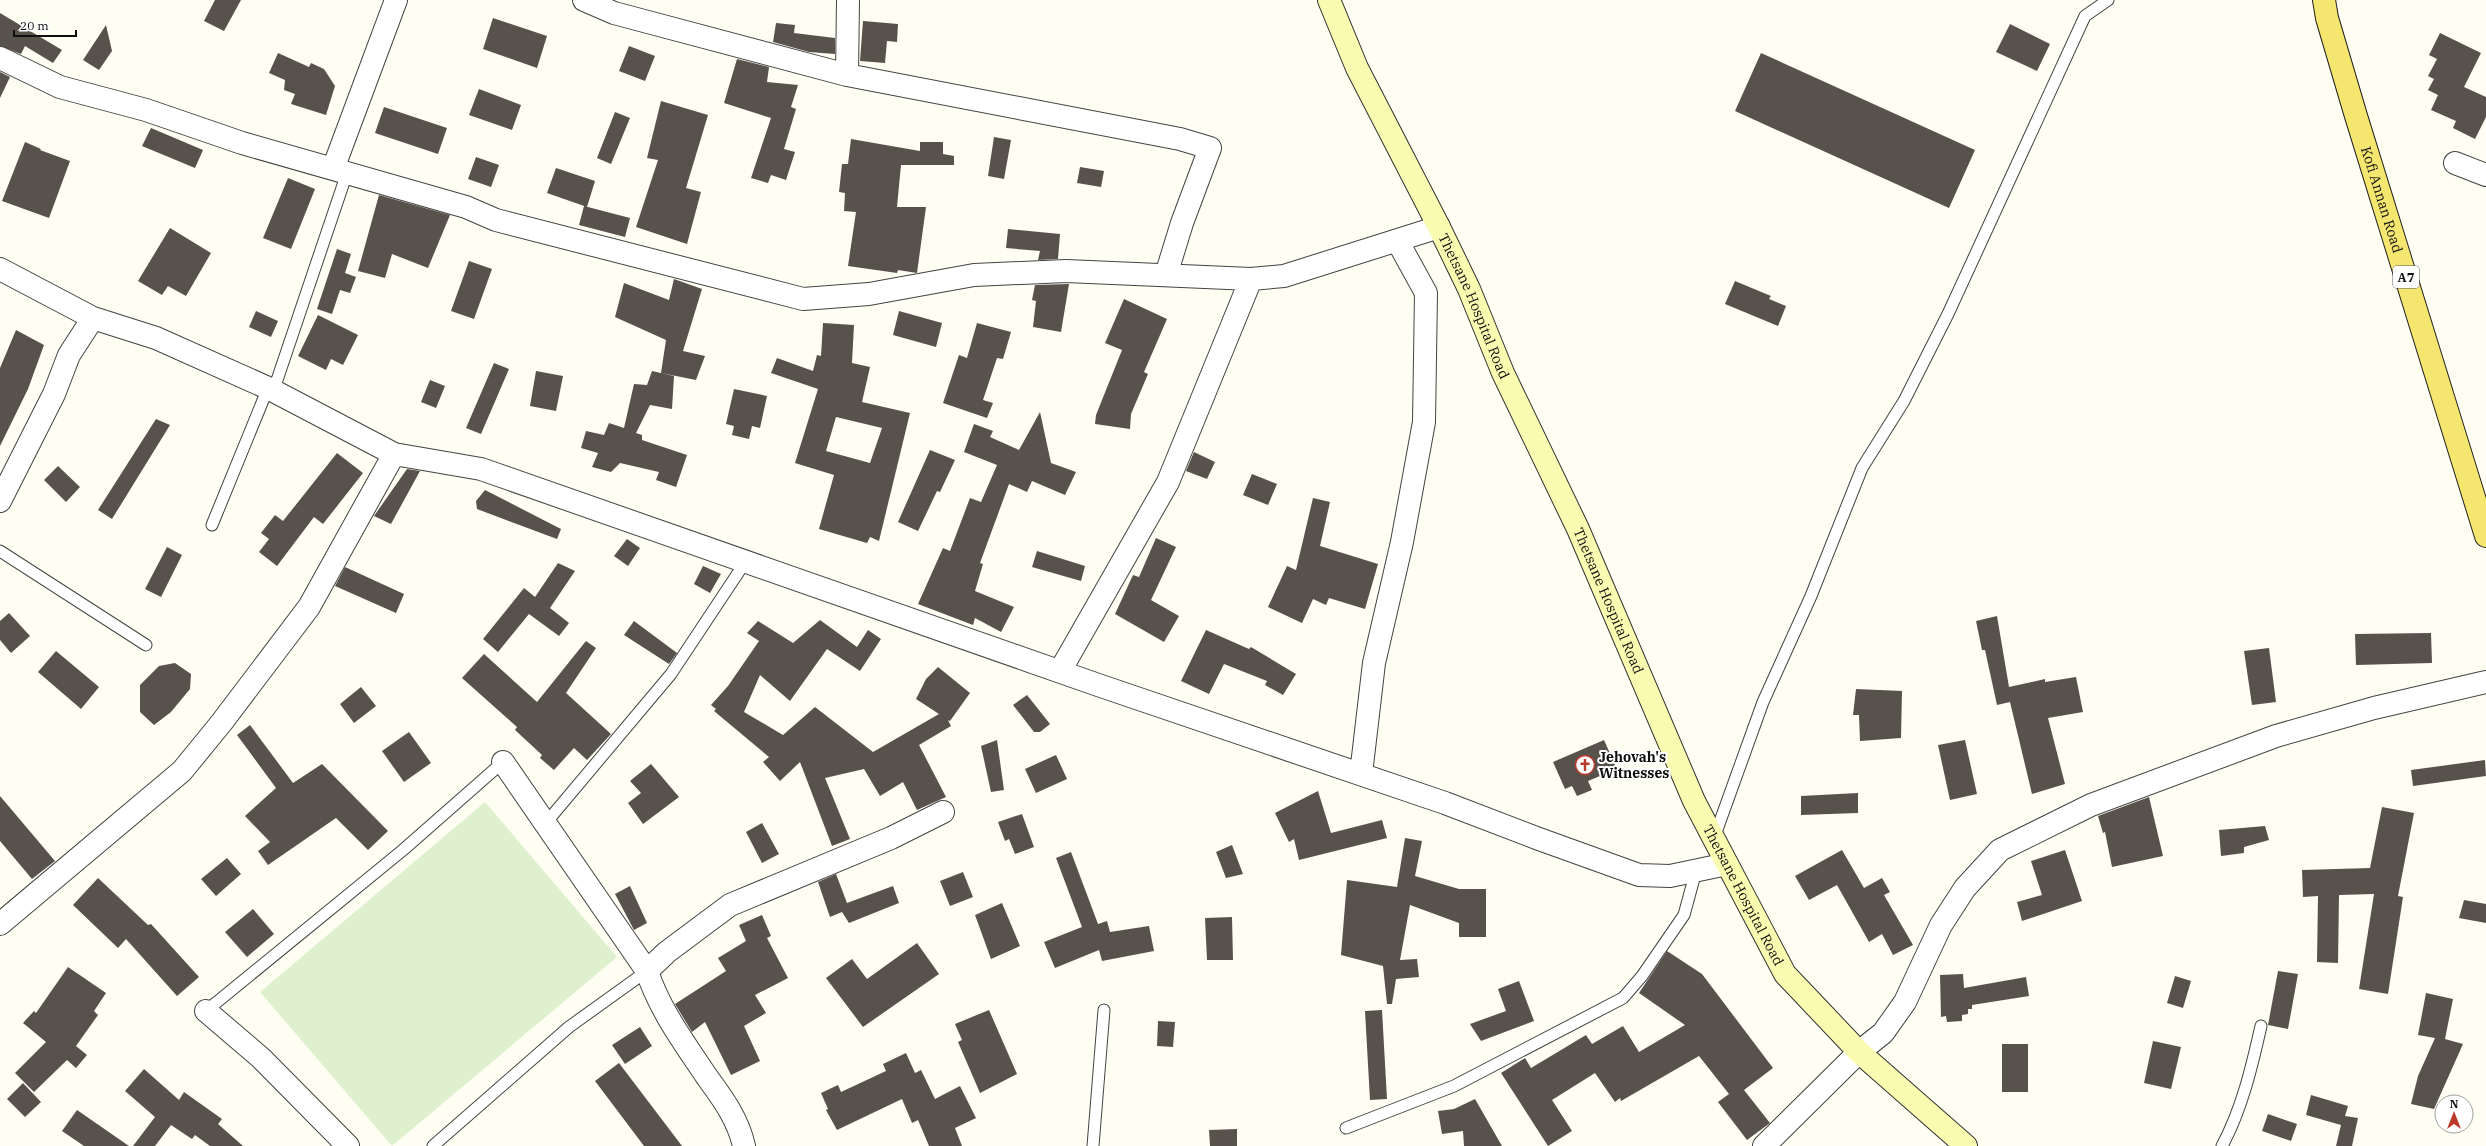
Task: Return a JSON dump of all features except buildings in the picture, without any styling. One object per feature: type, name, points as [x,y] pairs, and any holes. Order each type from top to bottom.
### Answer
[{"type":"main road","name":"Thetsane Hospital Road","points":[[1329,0],[1357,68],[1440,227],[1469,289],[1503,373],[1578,529],[1694,801],[1785,974],[1859,1052],[1966,1146]]},
{"type":"main road","name":"Kofi Annan Road","points":[[2324,0],[2327,18],[2356,116],[2486,536]]},
{"type":"street","points":[[340,171],[396,0]]},
{"type":"street","points":[[584,0],[614,13],[846,75],[1180,140],[1210,148],[1182,223],[1166,275]]},
{"type":"street","points":[[846,75],[848,0]]},
{"type":"street","points":[[0,58],[60,87],[146,110],[242,143],[466,207],[496,220],[803,299],[869,294],[974,275],[1066,271],[1251,279],[1284,276],[1398,242],[1440,227]]},
{"type":"street","points":[[2455,163],[2486,175]]},
{"type":"street","points":[[1361,774],[1374,663],[1402,542],[1424,422],[1426,293],[1398,242]]},
{"type":"street","points":[[0,269],[93,318],[156,338],[270,390],[394,454],[480,469],[1445,803],[1539,840],[1639,875],[1670,876],[1727,864]]},
{"type":"street","points":[[1060,671],[1168,482],[1251,279]]},
{"type":"street","points":[[0,501],[47,408],[69,355],[93,318]]},
{"type":"street","points":[[0,924],[182,771],[222,722],[309,607],[394,454]]},
{"type":"street","points":[[1768,1145],[1859,1052],[1883,1034],[1904,1002],[1941,925],[1965,888],[2000,850],[2092,805],[2276,736],[2374,708],[2486,682]]},
{"type":"street","points":[[503,762],[647,971],[653,990],[696,1061],[735,1117],[744,1146]]},
{"type":"street","points":[[647,971],[667,952],[730,905],[891,838],[943,812]]},
{"type":"street","points":[[206,1011],[261,1058],[348,1146]]},
{"type":"lane","points":[[1713,838],[1763,702],[1811,596],[1862,468],[1904,401],[1948,314],[2085,16],[2108,0]]},
{"type":"lane","points":[[212,525],[270,390],[340,171]]},
{"type":"lane","points":[[0,551],[146,645]]},
{"type":"lane","points":[[545,824],[671,674],[746,561]]},
{"type":"lane","points":[[206,1011],[403,850],[503,762]]},
{"type":"lane","points":[[1346,1128],[1454,1086],[1623,998],[1642,976],[1684,914],[1696,871]]},
{"type":"lane","points":[[432,1146],[569,1027],[647,971]]},
{"type":"lane","points":[[1093,1146],[1104,1010]]},
{"type":"lane","points":[[2222,1146],[2239,1106],[2253,1062],[2261,1026]]},
{"type":"green space","points":[[485,802],[617,957],[392,1146],[260,992]]},
{"type":"place","name":"Jehovah's Witnesses","points":[[1585,765]]}]
